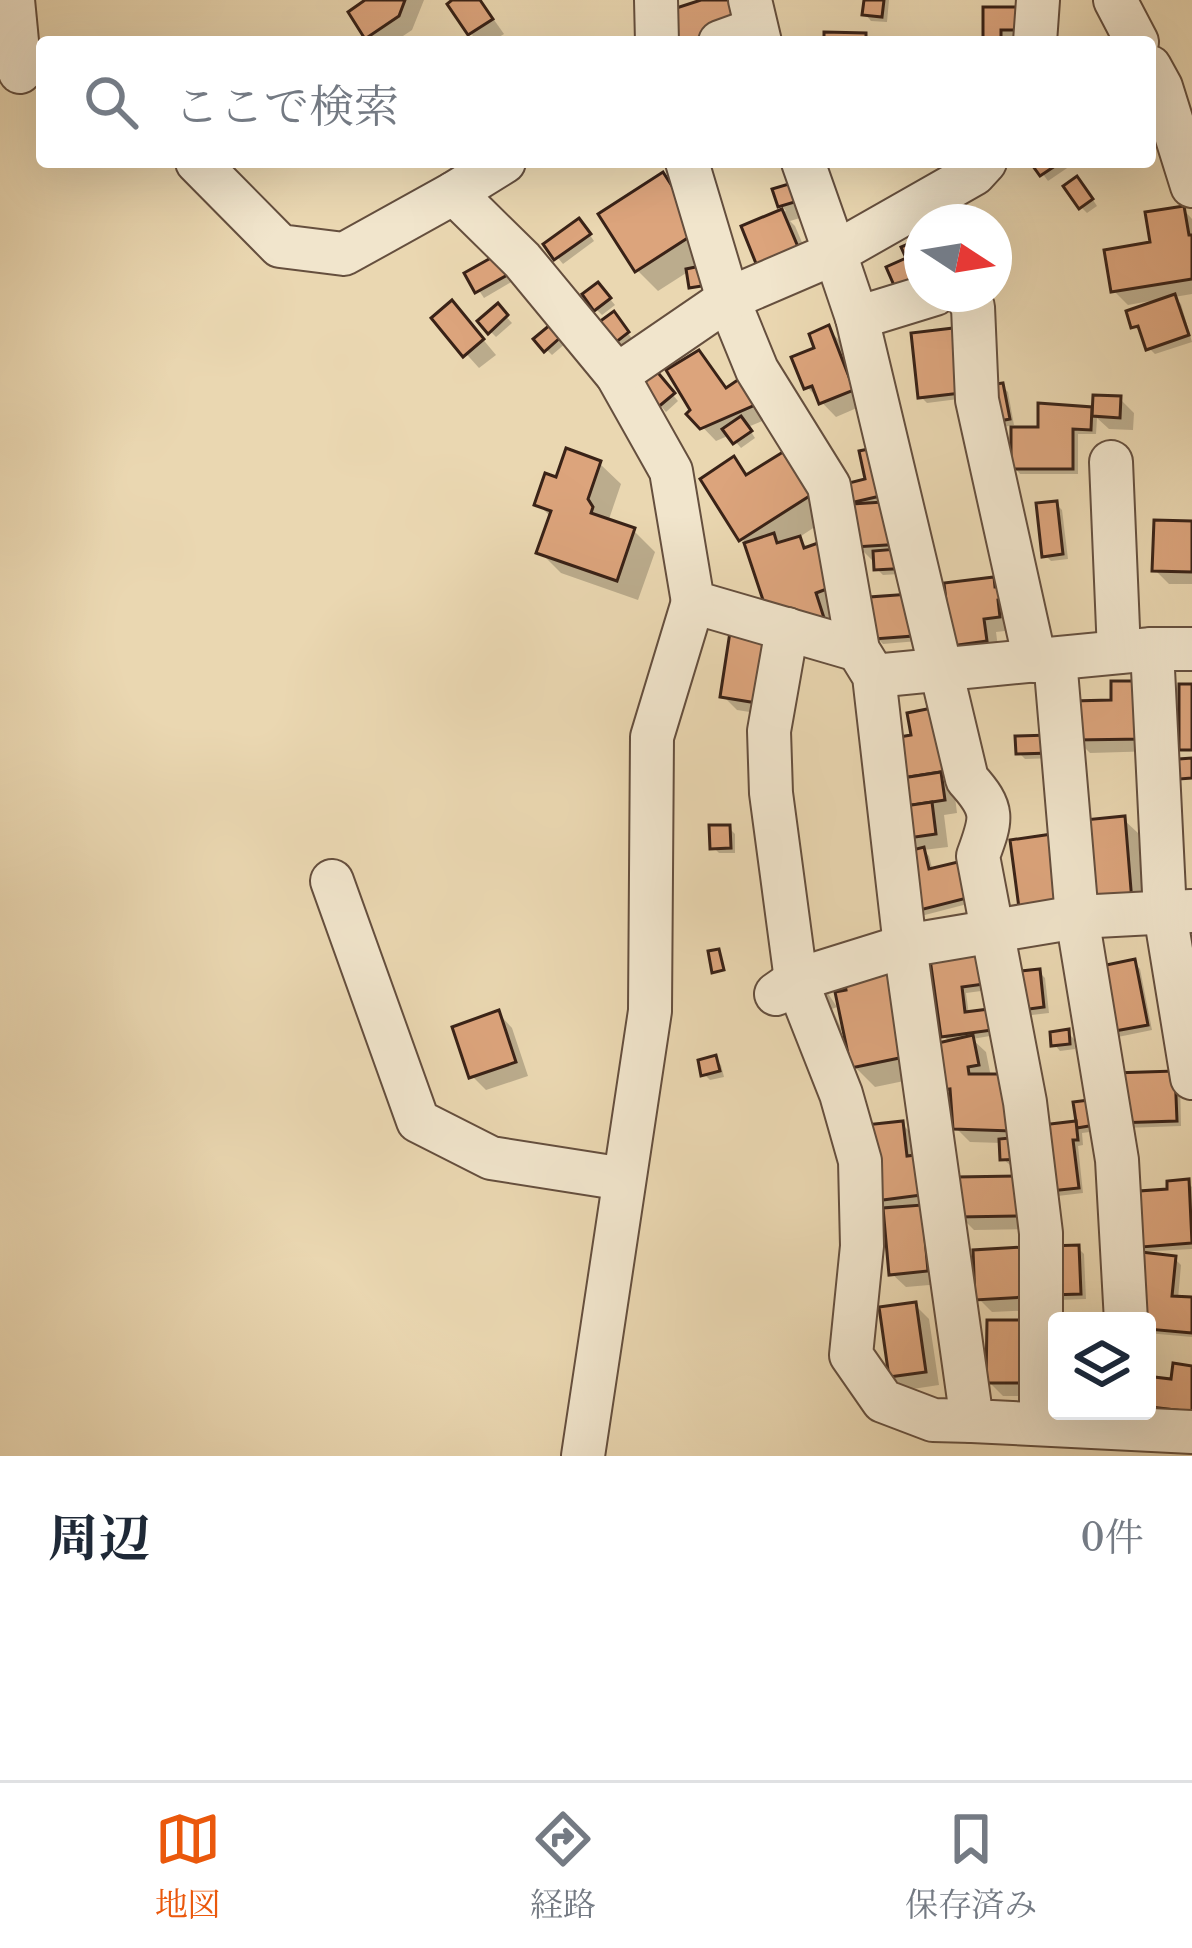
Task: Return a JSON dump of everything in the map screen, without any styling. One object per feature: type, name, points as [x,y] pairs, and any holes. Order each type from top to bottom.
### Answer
[{"type":"street","points":[[13,0],[21,74]]},
{"type":"street","points":[[656,0],[657,36]]},
{"type":"street","points":[[1156,78],[1192,186]]},
{"type":"street","points":[[203,168],[280,246],[344,254],[495,168]]},
{"type":"street","points":[[689,168],[728,299],[758,370],[829,486],[866,663],[971,1421]]},
{"type":"street","points":[[805,168],[856,318],[967,778],[986,800],[991,823],[978,856],[1025,1102],[1041,1233],[1041,1424]]},
{"type":"street","points":[[617,375],[728,299],[835,253],[980,168]]},
{"type":"street","points":[[454,194],[522,260],[617,375],[670,471],[693,602],[652,737],[650,1011],[583,1456]]},
{"type":"street","points":[[856,318],[904,303]]},
{"type":"street","points":[[973,312],[977,400],[1045,660],[1077,917],[1117,1160],[1125,1312]]},
{"type":"street","points":[[1111,462],[1154,650],[1192,1078]]},
{"type":"street","points":[[693,602],[788,629],[866,663],[942,670],[1154,650]]},
{"type":"street","points":[[788,629],[770,731],[786,987],[841,1094],[860,1161],[862,1246],[851,1355],[883,1401],[933,1420],[1041,1424],[1125,1420],[1192,1432]]},
{"type":"street","points":[[332,881],[418,1121],[491,1158],[624,1179]]},
{"type":"street","points":[[786,987],[905,946],[1077,917],[1179,912]]},
{"type":"building","points":[[365,0],[405,0],[399,16],[369,36],[363,36],[348,12]]},
{"type":"building","points":[[480,0],[493,19],[468,35],[447,4]]},
{"type":"building","points":[[701,0],[735,0],[742,28],[713,36],[673,36],[667,11]]},
{"type":"building","points":[[864,0],[884,0],[882,17],[862,15]]},
{"type":"building","points":[[983,7],[1027,7],[1026,30],[983,36]]},
{"type":"building","points":[[824,32],[866,33],[866,36],[824,36]]},
{"type":"building","points":[[663,172],[700,230],[635,272],[598,214]]},
{"type":"building","points":[[1077,176],[1093,199],[1079,209],[1063,186]]},
{"type":"building","points":[[802,180],[808,198],[778,207],[772,189]]},
{"type":"building","points":[[1184,206],[1192,235],[1192,279],[1111,292],[1104,250],[1150,242],[1145,212]]},
{"type":"building","points":[[782,209],[801,254],[759,271],[741,226]]},
{"type":"building","points":[[579,218],[591,234],[554,260],[543,244]]},
{"type":"building","points":[[498,254],[509,274],[475,293],[464,273]]},
{"type":"building","points":[[904,259],[904,297],[900,299],[886,267]]},
{"type":"building","points":[[705,265],[708,285],[689,288],[686,269]]},
{"type":"building","points":[[598,282],[611,298],[594,311],[582,294]]},
{"type":"building","points":[[1175,294],[1189,335],[1146,350],[1138,326],[1131,328],[1126,311]]},
{"type":"building","points":[[452,300],[484,339],[463,357],[431,318]]},
{"type":"building","points":[[498,303],[508,315],[488,334],[477,321]]},
{"type":"building","points":[[614,311],[629,332],[615,343],[599,322]]},
{"type":"building","points":[[551,324],[562,336],[544,352],[533,339]]},
{"type":"building","points":[[829,325],[854,390],[819,404],[812,386],[804,389],[791,357],[814,348],[809,334]]},
{"type":"building","points":[[962,327],[970,392],[918,398],[911,333]]},
{"type":"building","points":[[699,350],[726,388],[751,371],[764,401],[700,429],[686,414],[690,410],[666,370]]},
{"type":"building","points":[[654,368],[675,393],[657,408],[636,382]]},
{"type":"building","points":[[1003,383],[1010,419],[989,423],[983,386]]},
{"type":"building","points":[[1093,395],[1121,396],[1120,418],[1092,416]]},
{"type":"building","points":[[1038,403],[1092,407],[1091,430],[1073,429],[1073,469],[1011,469],[1011,427],[1038,427]]},
{"type":"building","points":[[741,416],[752,431],[733,444],[722,429]]},
{"type":"building","points":[[883,446],[893,493],[846,504],[841,485],[865,479],[859,451]]},
{"type":"building","points":[[566,448],[601,461],[588,499],[591,513],[635,528],[617,581],[536,553],[551,511],[534,505],[545,473],[556,477]]},
{"type":"building","points":[[783,452],[811,495],[739,541],[700,479],[734,456],[746,475]]},
{"type":"building","points":[[899,501],[902,544],[855,547],[852,504]]},
{"type":"building","points":[[1057,501],[1063,554],[1042,557],[1036,503]]},
{"type":"building","points":[[1154,520],[1192,521],[1192,572],[1152,571]]},
{"type":"building","points":[[774,533],[777,543],[800,536],[804,548],[818,543],[832,587],[816,593],[825,621],[766,609],[744,543]]},
{"type":"building","points":[[909,548],[911,568],[874,570],[873,551]]},
{"type":"building","points":[[994,577],[995,587],[1002,587],[1003,599],[998,600],[1000,617],[984,619],[987,641],[951,646],[944,583]]},
{"type":"building","points":[[910,594],[913,636],[874,639],[870,597]]},
{"type":"building","points":[[730,632],[774,639],[763,704],[720,697]]},
{"type":"building","points":[[1111,681],[1143,681],[1144,739],[1073,740],[1072,701],[1111,700]]},
{"type":"building","points":[[1179,684],[1192,684],[1192,750],[1179,750]]},
{"type":"building","points":[[942,706],[953,770],[896,779],[882,740],[911,735],[907,713]]},
{"type":"building","points":[[1051,735],[1052,753],[1016,754],[1015,736]]},
{"type":"building","points":[[1192,758],[1192,778],[1167,780],[1166,760]]},
{"type":"building","points":[[941,772],[945,800],[900,807],[896,779]]},
{"type":"building","points":[[932,802],[936,834],[894,840],[891,808]]},
{"type":"building","points":[[1125,816],[1132,902],[1091,906],[1084,820]]},
{"type":"building","points":[[709,825],[730,825],[731,848],[710,849]]},
{"type":"building","points":[[1052,834],[1062,902],[1019,908],[1010,840]]},
{"type":"building","points":[[924,847],[929,869],[962,861],[971,897],[912,912],[897,854]]},
{"type":"building","points":[[719,949],[724,970],[712,973],[708,951]]},
{"type":"building","points":[[980,951],[984,984],[962,987],[965,1012],[989,1009],[992,1030],[941,1037],[930,959]]},
{"type":"building","points":[[1135,959],[1148,1025],[1104,1033],[1092,968]]},
{"type":"building","points":[[1040,969],[1044,1007],[1014,1011],[1010,972]]},
{"type":"building","points":[[891,971],[909,1056],[851,1068],[835,992],[846,990],[843,973]]},
{"type":"building","points":[[499,1010],[516,1062],[469,1078],[452,1027]]},
{"type":"building","points":[[1069,1029],[1070,1044],[1051,1046],[1050,1032]]},
{"type":"building","points":[[973,1035],[979,1065],[968,1067],[969,1074],[1011,1074],[1012,1131],[953,1129],[950,1089],[934,1091],[925,1046]]},
{"type":"building","points":[[716,1055],[720,1071],[701,1076],[698,1060]]},
{"type":"building","points":[[1175,1071],[1177,1121],[1115,1123],[1113,1073]]},
{"type":"building","points":[[1097,1099],[1101,1124],[1077,1128],[1073,1102]]},
{"type":"building","points":[[903,1121],[907,1156],[924,1154],[929,1194],[875,1201],[865,1125]]},
{"type":"building","points":[[1076,1121],[1078,1140],[1073,1140],[1079,1188],[1040,1192],[1033,1126]]},
{"type":"building","points":[[1022,1137],[1024,1159],[1000,1160],[999,1139]]},
{"type":"building","points":[[1023,1176],[1023,1216],[957,1217],[956,1177]]},
{"type":"building","points":[[1189,1179],[1192,1243],[1129,1248],[1125,1192],[1167,1189],[1167,1181]]},
{"type":"building","points":[[922,1205],[928,1271],[889,1275],[883,1208]]},
{"type":"building","points":[[1079,1245],[1081,1294],[1050,1295],[1048,1246]]},
{"type":"building","points":[[1023,1247],[1025,1297],[975,1300],[973,1250]]},
{"type":"building","points":[[1141,1252],[1176,1256],[1172,1296],[1192,1297],[1192,1333],[1156,1330],[1156,1312],[1136,1312]]},
{"type":"building","points":[[916,1302],[926,1372],[889,1377],[879,1307]]},
{"type":"building","points":[[987,1320],[1025,1320],[1025,1383],[986,1383]]},
{"type":"building","points":[[1173,1363],[1192,1366],[1192,1412],[1156,1408],[1156,1377],[1171,1379]]}]
